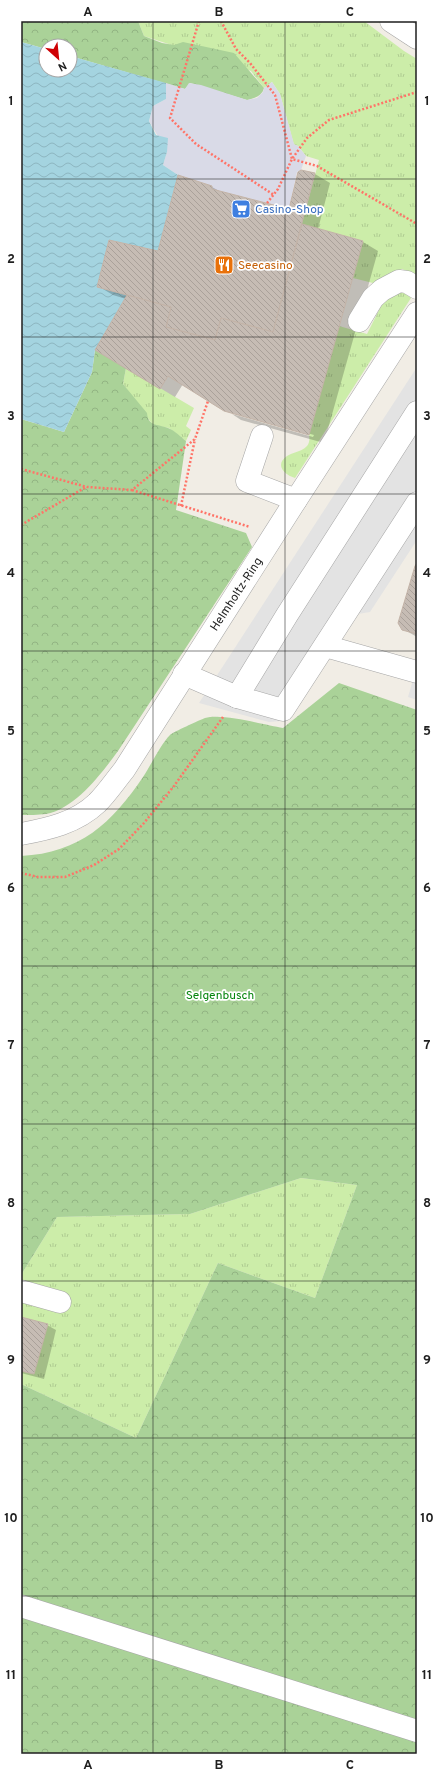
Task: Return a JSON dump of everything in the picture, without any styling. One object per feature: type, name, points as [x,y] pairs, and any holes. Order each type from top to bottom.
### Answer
[{"type":"street","points":[[391,21],[417,38]]},
{"type":"street","points":[[359,321],[373,298],[382,290],[399,281],[407,282],[417,288]]},
{"type":"street","name":"Helmholtz-Ring","points":[[21,834],[44,830],[72,821],[96,804],[124,770],[184,674],[417,313]]},
{"type":"street","points":[[236,697],[417,412]]},
{"type":"street","points":[[262,436],[247,481],[296,500]]},
{"type":"street","points":[[184,674],[236,697],[283,710],[417,503]]},
{"type":"street","points":[[325,646],[417,672]]},
{"type":"street","points":[[21,1291],[60,1302]]},
{"type":"street","points":[[21,1606],[417,1731]]},
{"type":"path","points":[[199,21],[170,118],[196,144],[274,195]]},
{"type":"path","points":[[221,21],[236,48],[275,95],[292,159]]},
{"type":"path","points":[[267,203],[274,195],[292,159],[307,138],[330,120],[417,93]]},
{"type":"path","points":[[292,159],[317,166],[417,224]]},
{"type":"path","points":[[180,506],[195,439],[208,402]]},
{"type":"path","points":[[21,469],[87,487],[132,490],[195,439]]},
{"type":"path","points":[[21,525],[87,487]]},
{"type":"path","points":[[21,873],[38,877],[65,877],[94,865],[119,849],[144,823],[174,786],[236,697]]},
{"type":"green space","points":[[21,21],[138,21],[144,36],[162,43],[174,45],[183,42],[234,53],[264,88],[260,95],[247,100],[190,83],[185,89],[78,58],[78,38],[38,38],[38,47],[21,42]]},
{"type":"green space","points":[[138,21],[364,21],[417,59],[417,276],[402,269],[377,284],[353,278],[363,241],[302,224],[319,160],[306,156],[298,146],[294,145],[280,94],[272,82],[264,88],[251,71],[144,36]]},
{"type":"green space","points":[[398,293],[405,293],[411,298],[295,478],[288,475],[282,469],[281,463],[287,456],[303,449],[308,444],[309,435],[339,326],[367,334],[382,304]]},
{"type":"green space","points":[[95,350],[126,368],[123,384],[147,413],[151,422],[170,429],[186,441],[176,510],[246,533],[252,547],[118,751],[96,779],[77,798],[57,811],[37,815],[21,815],[21,419],[64,432],[92,372]]},
{"type":"green space","points":[[126,368],[194,408],[186,426],[191,430],[186,441],[169,428],[153,425],[123,384]]},
{"type":"green space","name":"Selgenbusch","points":[[339,683],[417,710],[417,1754],[21,1754],[21,1384],[136,1438],[218,1263],[315,1298],[357,1185],[301,1178],[190,1214],[57,1217],[21,1275],[21,856],[42,854],[61,849],[92,833],[119,808],[143,777],[167,739],[176,731],[205,718],[213,717],[233,718],[283,728]]},
{"type":"green space","points":[[301,1178],[357,1185],[315,1298],[218,1263],[136,1438],[21,1384],[21,1275],[57,1217],[190,1214]]},
{"type":"shaded area","points":[[272,82],[280,94],[294,144],[298,146],[306,156],[301,170],[297,172],[289,209],[212,189],[212,186],[178,175],[163,165],[167,152],[149,121],[153,106],[166,99],[166,83],[185,89],[189,83],[201,85],[247,100],[257,98],[263,92],[264,88]]},
{"type":"shaded area","points":[[417,367],[417,540],[370,612],[352,615],[287,717],[281,721],[269,722],[199,703]]},
{"type":"shaded area","points":[[413,680],[417,681],[417,700],[408,697]]},
{"type":"water","points":[[21,42],[38,47],[38,78],[78,78],[78,58],[166,83],[166,99],[153,106],[149,121],[156,135],[168,138],[167,152],[163,165],[178,175],[158,251],[109,240],[97,287],[127,295],[95,350],[92,372],[64,432],[21,419]]},
{"type":"building","points":[[301,170],[315,173],[273,332],[221,318],[215,340],[166,327],[171,307],[97,287],[109,240],[158,251],[178,175],[212,186],[212,189],[289,209],[298,172]]},
{"type":"building","points":[[302,224],[363,241],[309,435],[224,411],[168,376],[160,389],[95,350],[127,295],[171,307],[166,327],[215,340],[221,318],[273,332]]},
{"type":"building","points":[[417,563],[417,634],[402,630],[398,623]]},
{"type":"building","points":[[21,1317],[48,1324],[34,1374],[21,1371]]},
{"type":"place","name":"Casino-Shop","points":[[241,209]]},
{"type":"place","name":"Seecasino","points":[[224,265]]}]
